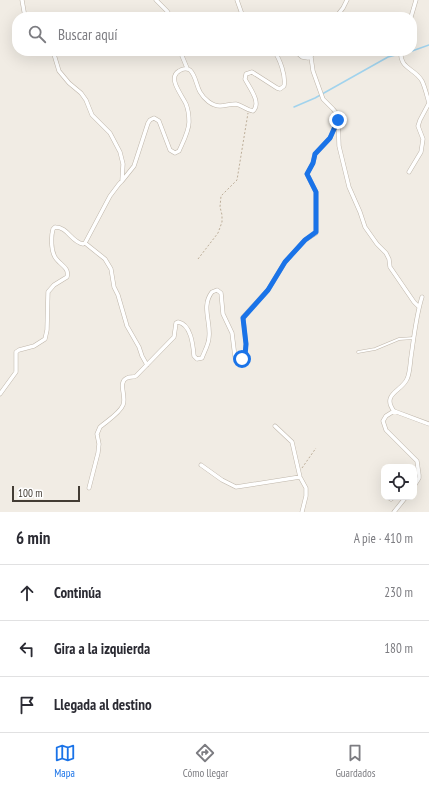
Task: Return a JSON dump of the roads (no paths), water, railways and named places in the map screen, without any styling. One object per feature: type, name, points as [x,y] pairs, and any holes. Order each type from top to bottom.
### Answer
[{"type":"street","points":[[22,0],[24,12]]},
{"type":"street","points":[[156,0],[168,12]]},
{"type":"street","points":[[237,0],[241,12]]},
{"type":"street","points":[[340,12],[346,0]]},
{"type":"street","points":[[412,12],[416,0]]},
{"type":"street","points":[[54,56],[59,71],[69,83],[82,93],[92,115],[110,134],[120,152],[123,164],[122,181]]},
{"type":"street","points":[[182,56],[187,68],[192,72],[201,93],[212,104],[219,106],[237,104],[248,110],[254,110],[256,105],[253,92],[245,79],[248,72],[252,72],[277,88],[284,86],[285,82],[283,73],[277,56]]},
{"type":"street","points":[[302,56],[305,58],[311,57],[313,71],[323,100],[338,115],[339,146],[349,187],[365,227],[377,244],[386,253],[389,258],[390,267],[419,307]]},
{"type":"street","points":[[400,56],[402,62],[422,81],[429,103],[418,126],[423,139],[421,152],[409,172]]},
{"type":"street","points":[[85,243],[110,196],[134,166],[150,120],[154,118],[160,121],[170,150],[175,153],[179,151],[189,122],[186,105],[175,83],[174,75],[187,68]]},
{"type":"street","points":[[89,488],[98,453],[98,430],[121,409],[124,403],[122,384],[124,380],[128,377],[136,376],[174,338],[176,323],[178,322],[184,324],[188,332],[194,356],[197,359],[202,358],[210,338],[210,328],[206,310],[207,302],[212,292],[217,290],[221,293],[223,314],[232,333],[235,357],[239,360],[245,356],[246,344],[243,318],[268,290],[285,262],[305,240],[316,232],[316,192],[307,174],[313,163],[315,154],[330,138],[338,120]]},
{"type":"street","points":[[0,394],[16,372],[16,352],[34,346],[45,339],[47,330],[48,292],[54,285],[67,277],[68,274],[67,270],[54,256],[53,229],[55,227],[62,228],[78,242],[83,244],[85,243],[105,259],[111,269],[112,280],[127,326],[147,365]]},
{"type":"street","points":[[422,297],[419,307],[408,378],[393,393],[390,399],[392,409],[394,411],[429,424]]},
{"type":"street","points":[[394,411],[384,418],[384,425],[386,430],[417,461],[420,470],[417,481]]},
{"type":"street","points":[[275,426],[292,442],[300,477],[304,482],[306,492],[302,512]]},
{"type":"street","points":[[202,466],[222,480],[236,487],[300,477]]},
{"type":"street","points":[[394,512],[404,500]]},
{"type":"lane","points":[[358,352],[375,349],[399,339],[414,338]]},
{"type":"waterway","points":[[417,49],[429,45]]},
{"type":"waterway","points":[[294,107],[315,98],[392,56]]}]
